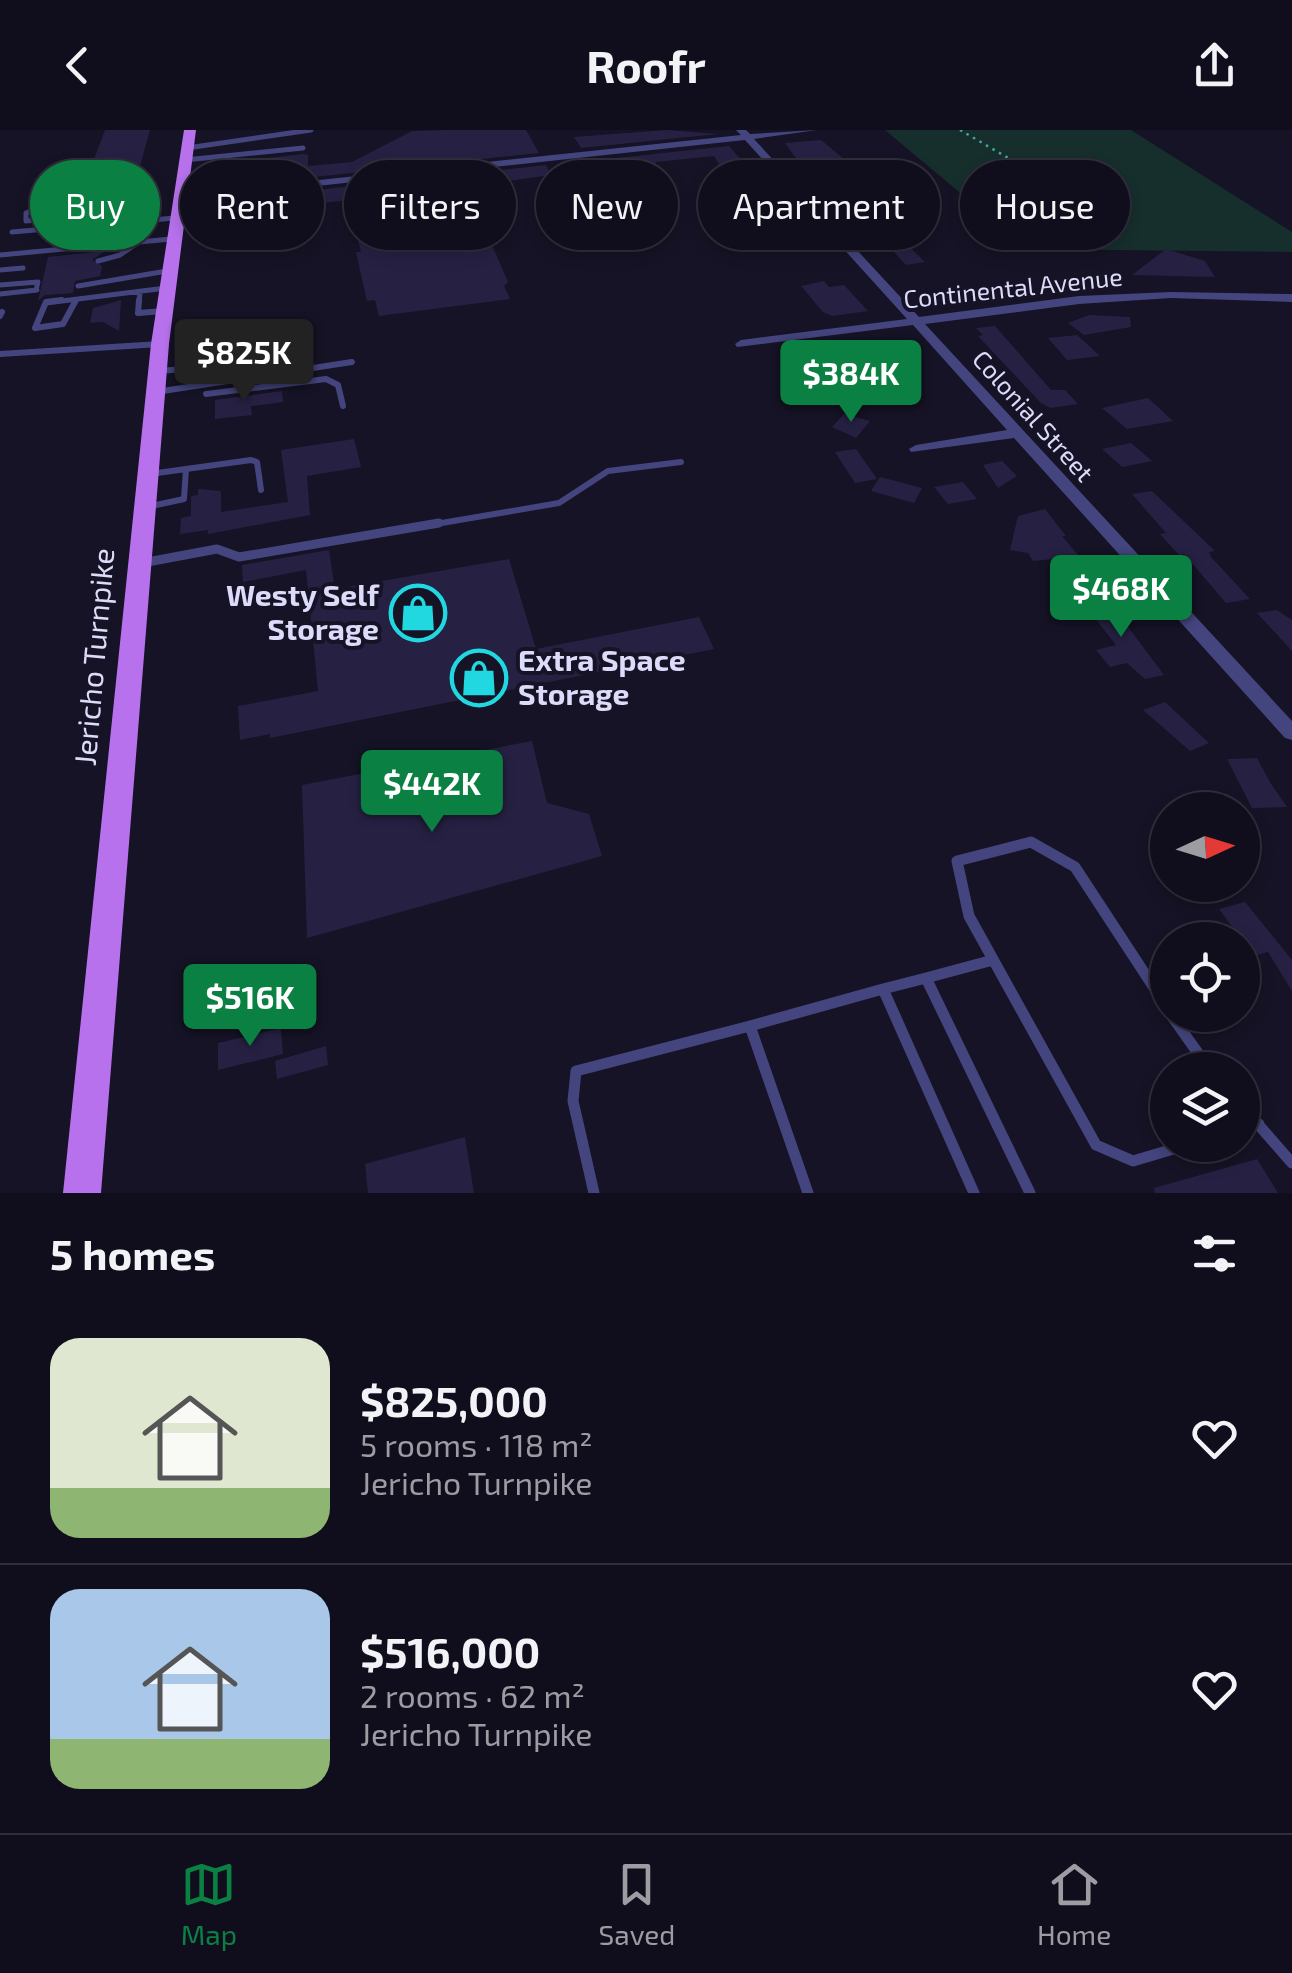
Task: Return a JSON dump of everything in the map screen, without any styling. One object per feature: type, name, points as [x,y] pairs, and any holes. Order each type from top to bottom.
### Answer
[{"type":"main road","name":"Jericho Turnpike","points":[[82,1193],[160,344],[171,239],[190,130]]},
{"type":"street","points":[[178,198],[744,134],[812,130]]},
{"type":"street","name":"Colonial Street","points":[[744,134],[1292,733]]},
{"type":"street","name":"Continental Avenue","points":[[741,344],[1123,296],[1292,298]]},
{"type":"street","points":[[916,449],[1018,433]]},
{"type":"lane","points":[[186,154],[311,130]]},
{"type":"lane","points":[[186,154],[303,148]]},
{"type":"lane","points":[[12,232],[175,218]]},
{"type":"lane","points":[[160,240],[171,239]]},
{"type":"lane","points":[[0,255],[53,250]]},
{"type":"lane","points":[[98,261],[127,250]]},
{"type":"lane","points":[[0,270],[23,268]]},
{"type":"lane","points":[[130,280],[167,281]]},
{"type":"lane","points":[[78,286],[130,280],[167,281]]},
{"type":"lane","points":[[76,299],[70,322],[35,328],[42,304],[76,299],[140,292],[167,281]]},
{"type":"lane","points":[[0,284],[38,282],[38,290],[0,294]]},
{"type":"lane","points":[[140,292],[138,312],[164,311]]},
{"type":"lane","points":[[0,354],[160,344]]},
{"type":"lane","points":[[157,382],[196,385],[352,362]]},
{"type":"lane","points":[[157,382],[199,368],[201,381],[196,385]]},
{"type":"lane","points":[[206,394],[326,379],[338,385],[343,406]]},
{"type":"lane","points":[[148,474],[251,460],[257,462],[261,490]]},
{"type":"lane","points":[[139,563],[217,549],[239,557],[558,503],[578,497],[592,478],[611,471],[681,462]]},
{"type":"lane","points":[[144,508],[184,499],[186,469]]},
{"type":"lane","points":[[1150,983],[1075,867],[1030,842],[957,861],[969,916],[1096,1145],[1133,1161],[1150,1156]]},
{"type":"lane","points":[[594,1193],[574,1101],[576,1071],[993,960]]},
{"type":"lane","points":[[926,978],[1030,1193]]},
{"type":"lane","points":[[883,989],[974,1193]]},
{"type":"lane","points":[[750,1026],[808,1193]]},
{"type":"lane","points":[[1260,1125],[1292,1163]]},
{"type":"path","points":[[960,130],[1012,160]]},
{"type":"green space","points":[[885,130],[1131,130],[1292,232],[1292,252],[1115,250],[1130,250],[1130,160],[960,160],[960,193],[940,176],[940,160],[921,160]]},
{"type":"building","points":[[105,130],[150,130],[142,160],[94,160]]},
{"type":"building","points":[[526,130],[539,153],[473,160],[356,160],[412,131]]},
{"type":"building","points":[[667,130],[718,134],[581,148],[574,137]]},
{"type":"building","points":[[821,140],[845,160],[797,160],[785,143]]},
{"type":"building","points":[[729,146],[741,160],[716,160],[714,156],[597,160]]},
{"type":"building","points":[[304,154],[308,160],[249,160]]},
{"type":"building","points":[[344,163],[344,174],[324,176],[324,165]]},
{"type":"building","points":[[536,166],[536,177],[516,180],[516,168]]},
{"type":"building","points":[[344,187],[344,201],[324,203],[324,189]]},
{"type":"building","points":[[1166,249],[1205,261],[1215,277],[1132,275]]},
{"type":"building","points":[[494,250],[508,282],[504,286],[510,299],[379,316],[375,300],[367,301],[356,252]]},
{"type":"building","points":[[892,250],[913,250],[925,262],[906,265]]},
{"type":"building","points":[[105,251],[92,260],[102,266],[100,276],[75,281],[73,293],[45,295],[38,301],[48,257]]},
{"type":"building","points":[[824,281],[829,287],[844,285],[868,311],[832,316],[823,312],[801,286]]},
{"type":"building","points":[[121,300],[119,331],[103,322],[90,323],[93,308]]},
{"type":"building","points":[[1089,315],[1130,317],[1131,327],[1084,335],[1068,323]]},
{"type":"building","points":[[995,326],[1051,390],[1065,390],[1078,404],[1050,408],[1040,402],[978,336],[983,335],[976,328]]},
{"type":"building","points":[[1077,335],[1100,356],[1067,360],[1048,338]]},
{"type":"building","points":[[282,345],[279,366],[230,374],[232,360],[238,359],[239,351]]},
{"type":"building","points":[[282,391],[283,402],[251,406],[252,415],[215,419],[215,400]]},
{"type":"building","points":[[1148,398],[1173,421],[1127,429],[1102,408]]},
{"type":"building","points":[[844,414],[870,421],[856,438],[832,427]]},
{"type":"building","points":[[354,439],[361,467],[307,476],[310,515],[208,534],[208,530],[180,534],[181,518],[191,516],[191,496],[198,495],[198,489],[221,491],[221,512],[288,502],[281,450]]},
{"type":"building","points":[[1131,443],[1152,461],[1122,467],[1102,449]]},
{"type":"building","points":[[856,449],[877,479],[855,483],[835,452]]},
{"type":"building","points":[[1002,461],[1017,476],[998,488],[983,465]]},
{"type":"building","points":[[880,477],[922,488],[914,503],[871,491]]},
{"type":"building","points":[[963,482],[977,499],[948,504],[934,487]]},
{"type":"building","points":[[1152,491],[1215,551],[1209,552],[1211,557],[1250,599],[1226,603],[1184,554],[1179,555],[1160,534],[1166,533],[1132,494]]},
{"type":"building","points":[[1045,509],[1096,576],[1073,580],[1053,559],[1033,561],[1028,553],[1010,550],[1018,516]]},
{"type":"building","points":[[329,550],[335,589],[509,559],[536,649],[699,617],[714,649],[270,738],[270,734],[240,740],[238,706],[318,691],[306,570],[243,582],[242,565]]},
{"type":"building","points":[[1100,593],[1164,675],[1145,679],[1127,663],[1110,667],[1096,650],[1116,645],[1083,603],[1087,603],[1082,596]]},
{"type":"building","points":[[1277,610],[1292,620],[1292,651],[1257,613]]},
{"type":"building","points":[[1165,702],[1209,743],[1190,751],[1143,710]]},
{"type":"building","points":[[532,741],[547,803],[589,814],[602,856],[307,938],[302,785]]},
{"type":"building","points":[[1257,758],[1287,807],[1260,808],[1260,792],[1244,792],[1227,759]]},
{"type":"building","points":[[1245,902],[1292,960],[1292,991],[1268,952],[1260,954],[1260,922],[1229,922],[1219,909]]},
{"type":"building","points":[[281,1028],[283,1054],[218,1070],[218,1043]]},
{"type":"building","points":[[326,1046],[328,1065],[277,1079],[275,1061]]},
{"type":"building","points":[[465,1137],[474,1193],[368,1193],[365,1164]]},
{"type":"building","points":[[1246,1162],[1259,1162],[1278,1193],[1155,1193],[1154,1188]]},
{"type":"place","name":"Westy Self Storage","points":[[418,613]]},
{"type":"place","name":"Extra Space Storage","points":[[479,678]]}]
